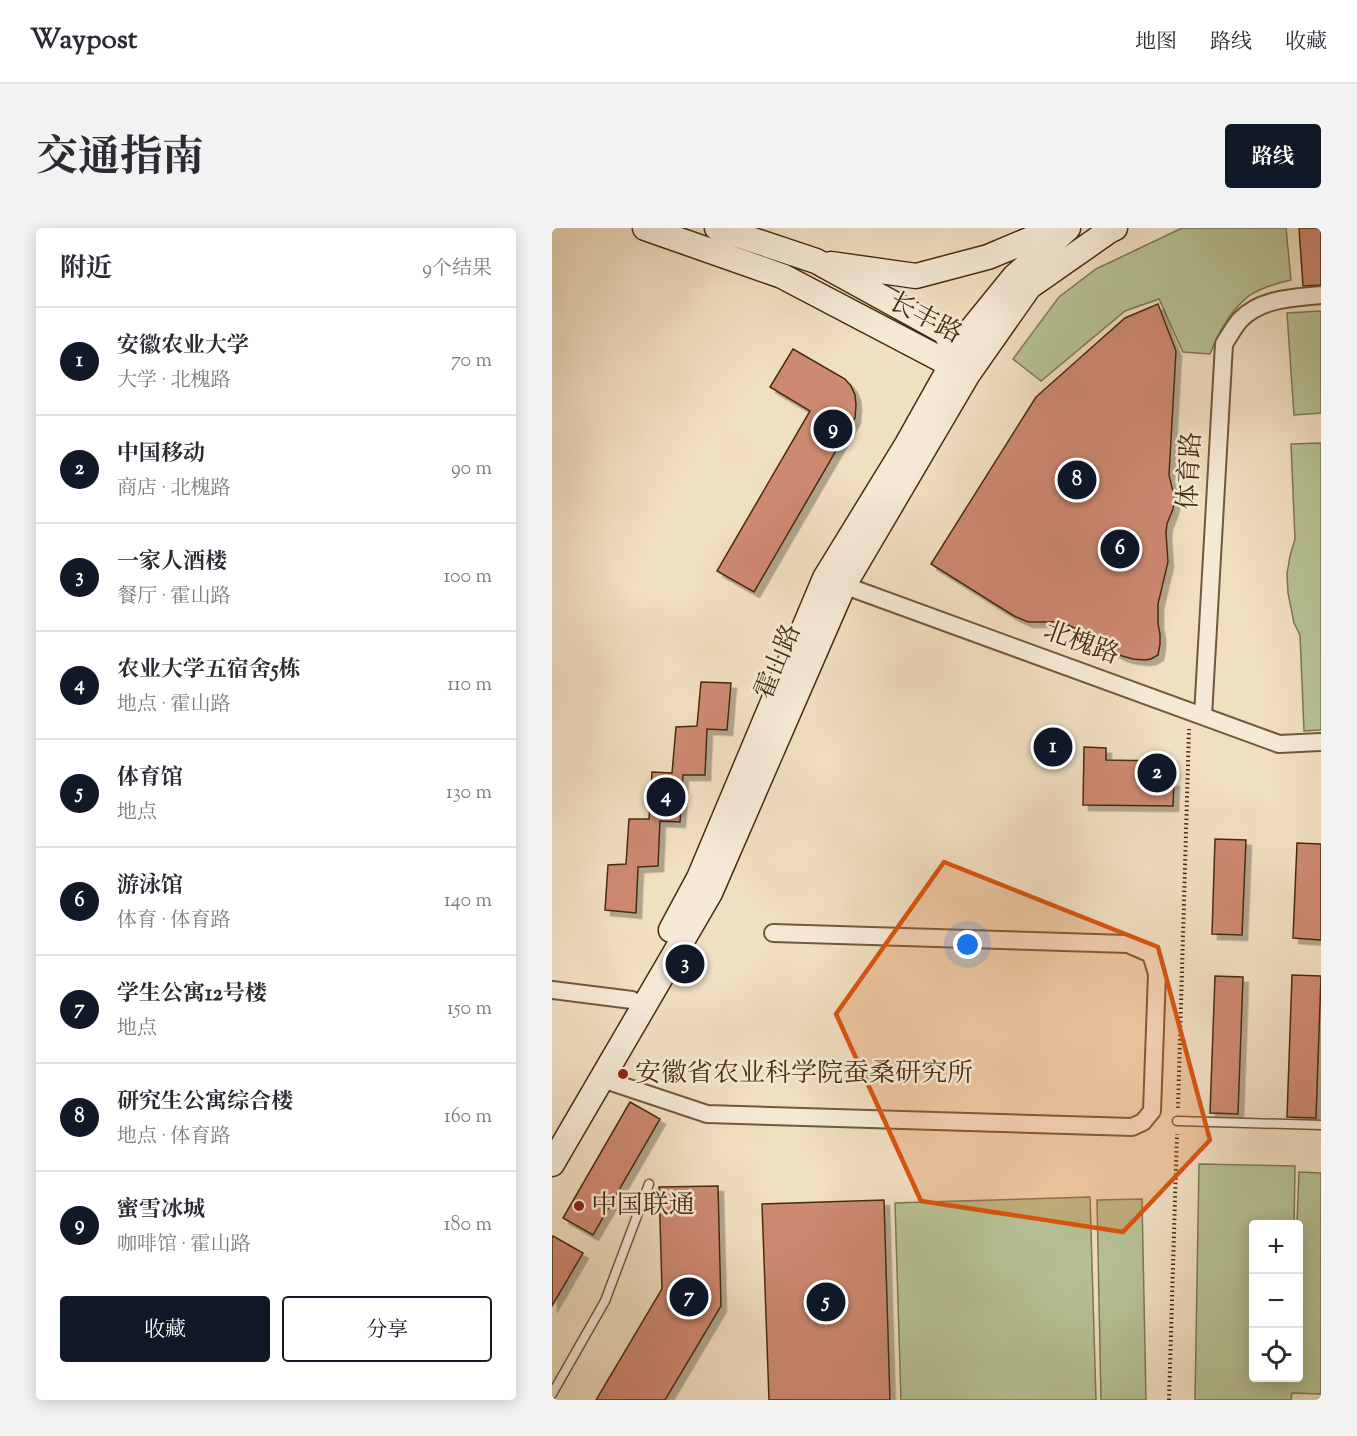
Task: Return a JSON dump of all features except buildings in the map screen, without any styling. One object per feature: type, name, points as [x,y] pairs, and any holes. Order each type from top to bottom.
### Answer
[{"type":"main road","name":"长丰路","points":[[645,228],[782,276],[959,364]]},
{"type":"main road","name":"长丰路","points":[[717,228],[816,261],[945,332],[959,364]]},
{"type":"main road","points":[[816,261],[916,276],[988,257],[1057,228]]},
{"type":"main road","name":"霍山路","points":[[959,364],[970,330],[1014,277],[1068,228]]},
{"type":"main road","name":"霍山路","points":[[552,1134],[632,1000],[699,878],[834,581],[906,446],[959,364],[1029,288],[1116,228]]},
{"type":"main road","name":"霍山路","points":[[552,1164],[710,893],[834,581]]},
{"type":"street","name":"体育路","points":[[1196,714],[1224,344],[1240,320],[1258,306],[1287,298],[1321,295]]},
{"type":"street","name":"北槐路","points":[[834,581],[1279,744],[1321,742]]},
{"type":"street","points":[[602,1079],[707,1114],[1132,1127],[1143,1122],[1152,1111],[1157,974],[1151,954],[1128,944],[773,933]]},
{"type":"street","points":[[552,990],[632,1000]]},
{"type":"lane","points":[[1177,1121],[1321,1125]]},
{"type":"lane","points":[[552,1394],[605,1301],[649,1184]]},
{"type":"path","points":[[1169,1400],[1177,1121],[1196,714]]},
{"type":"highlighted area","points":[[944,862],[1158,947],[1210,1140],[1123,1232],[921,1201],[836,1014]]},
{"type":"green space","points":[[1182,228],[1286,228],[1291,280],[1259,290],[1247,297],[1228,319],[1210,354],[1183,352],[1159,299],[1125,311],[1041,381],[1013,359],[1059,297],[1096,269]]},
{"type":"green space","points":[[1321,311],[1321,413],[1294,415],[1287,313]]},
{"type":"green space","points":[[1321,443],[1321,730],[1304,731],[1300,635],[1294,623],[1287,574],[1295,539],[1291,444]]},
{"type":"green space","points":[[1199,1164],[1295,1166],[1294,1220],[1249,1220],[1249,1382],[1303,1382],[1303,1220],[1297,1220],[1299,1172],[1321,1173],[1321,1394],[1292,1393],[1291,1400],[1195,1400]]},
{"type":"green space","points":[[1090,1197],[1096,1400],[901,1400],[895,1203]]},
{"type":"green space","points":[[1142,1199],[1146,1400],[1101,1400],[1097,1200]]},
{"type":"place","name":"蜜雪冰城","points":[[833,429]]},
{"type":"place","name":"研究生公寓综合楼","points":[[1077,480]]},
{"type":"place","name":"游泳馆","points":[[1120,549]]},
{"type":"place","name":"安徽农业大学","points":[[1053,747]]},
{"type":"place","name":"中国移动","points":[[1157,773]]},
{"type":"place","name":"农业大学五宿舍5栋","points":[[666,797]]},
{"type":"place","name":"一家人酒楼","points":[[685,964]]},
{"type":"place","name":"安徽省农业科学院蚕桑研究所","points":[[623,1074]]},
{"type":"place","name":"中国联通","points":[[579,1206]]},
{"type":"place","name":"学生公寓12号楼","points":[[689,1297]]},
{"type":"place","name":"体育馆","points":[[826,1302]]}]
